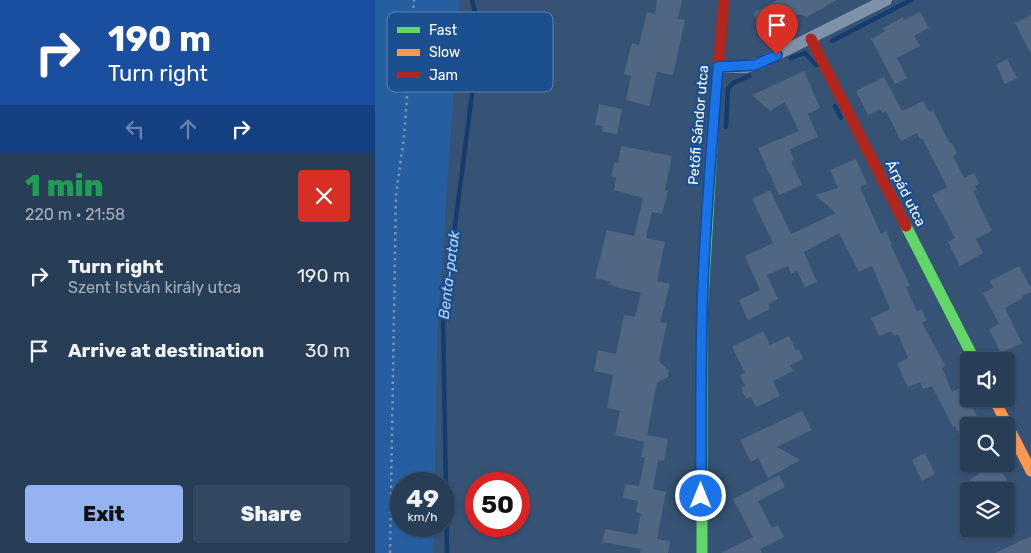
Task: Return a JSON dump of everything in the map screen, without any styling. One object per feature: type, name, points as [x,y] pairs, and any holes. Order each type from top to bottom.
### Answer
[{"type":"main road","name":"Petőfi Sándor utca","points":[[702,553],[701,362],[703,284],[707,207],[724,0]]},
{"type":"main road","name":"Árpád utca","points":[[811,39],[970,352]]},
{"type":"main road","points":[[998,407],[1031,471]]},
{"type":"street","points":[[718,67],[755,65],[811,39],[886,0]]},
{"type":"path","points":[[390,553],[396,195],[404,137],[407,92]]},
{"type":"shaded area","points":[[375,0],[460,0],[459,12],[387,12],[387,92],[454,92],[437,335],[435,472],[390,472],[390,537],[434,537],[433,553],[375,553]]},
{"type":"building","points":[[657,0],[682,0],[678,19],[685,20],[673,75],[657,72],[649,106],[626,100],[631,76],[624,74],[632,43],[639,45],[647,12],[655,14]]},
{"type":"building","points":[[777,0],[837,0],[807,17],[799,14],[763,33],[753,13]]},
{"type":"building","points":[[920,12],[929,28],[914,36],[920,46],[897,58],[907,78],[895,84],[871,39],[885,31],[883,28],[903,17],[904,20]]},
{"type":"building","points":[[1031,15],[1031,54],[1015,23]]},
{"type":"building","points":[[1007,59],[1017,78],[1005,84],[996,65]]},
{"type":"building","points":[[804,71],[820,108],[808,114],[818,137],[790,149],[794,160],[791,161],[802,185],[779,195],[758,148],[799,131],[785,102],[770,111],[752,95]]},
{"type":"building","points":[[884,77],[902,111],[923,101],[929,112],[933,110],[950,144],[952,143],[957,153],[953,156],[964,178],[974,173],[979,184],[975,186],[977,190],[973,191],[992,231],[976,239],[983,253],[960,266],[948,242],[955,238],[932,195],[947,187],[922,138],[920,139],[917,133],[901,141],[886,111],[882,113],[880,109],[868,115],[856,91]]},
{"type":"building","points":[[599,104],[622,109],[617,134],[602,132],[603,126],[595,125]]},
{"type":"building","points":[[621,146],[672,156],[665,190],[668,191],[662,214],[652,212],[646,238],[665,242],[657,281],[670,284],[660,322],[667,323],[659,361],[669,371],[668,377],[657,383],[647,435],[668,439],[664,461],[658,460],[653,489],[666,492],[657,539],[670,541],[668,553],[640,553],[641,549],[602,542],[605,529],[637,535],[641,513],[636,512],[638,501],[623,498],[625,484],[639,486],[645,458],[641,457],[644,442],[615,435],[620,411],[607,408],[613,375],[594,371],[598,350],[616,354],[624,315],[635,317],[641,293],[609,285],[610,282],[595,278],[607,230],[634,236],[643,198],[614,190],[616,178],[611,176],[615,162],[618,163]]},
{"type":"building","points":[[856,159],[867,184],[860,187],[881,234],[886,231],[892,244],[910,286],[906,287],[917,312],[921,309],[927,320],[922,323],[945,365],[942,368],[952,392],[960,388],[960,407],[972,407],[977,417],[960,417],[960,436],[955,426],[953,427],[932,386],[923,389],[920,382],[908,387],[897,364],[908,358],[898,334],[894,336],[891,331],[879,336],[871,318],[890,309],[872,266],[859,272],[839,233],[804,252],[817,282],[805,287],[797,271],[791,274],[788,266],[767,275],[778,299],[768,304],[770,309],[748,320],[739,300],[760,290],[745,256],[773,243],[752,199],[770,190],[791,234],[836,213],[815,195],[838,188],[830,170]]},
{"type":"building","points":[[1019,266],[1031,288],[1031,292],[1005,308],[1022,343],[1003,352],[1000,352],[989,329],[999,324],[983,293],[993,288],[990,281]]},
{"type":"building","points":[[763,331],[770,345],[789,336],[796,350],[799,349],[803,359],[790,365],[793,371],[773,381],[780,396],[756,407],[751,397],[746,399],[741,388],[745,386],[740,375],[745,373],[732,347]]},
{"type":"building","points":[[802,411],[812,430],[777,447],[800,460],[768,478],[758,458],[751,462],[740,440]]},
{"type":"building","points":[[925,453],[935,474],[922,481],[912,460]]},
{"type":"building","points":[[978,472],[1002,472],[1008,482],[970,482],[969,480],[979,474]]},
{"type":"building","points":[[779,475],[785,487],[758,501],[772,528],[778,525],[784,537],[760,549],[762,553],[721,553],[753,537],[733,499]]},
{"type":"building","points":[[1031,536],[1031,553],[995,553]]},
{"type":"waterway","name":"Benta-patak","points":[[472,0],[475,12]]},
{"type":"waterway","points":[[832,41],[911,0]]},
{"type":"waterway","points":[[791,58],[805,53],[816,65]]},
{"type":"waterway","points":[[726,127],[728,88],[733,83],[749,76]]},
{"type":"waterway","name":"Benta-patak","points":[[447,553],[443,317],[472,92]]},
{"type":"waterway","points":[[835,106],[841,118]]},
{"type":"traffic: fast","points":[[702,553],[702,317],[713,131]]},
{"type":"traffic: fast","points":[[906,226],[970,352]]},
{"type":"traffic: slow","points":[[998,407],[1031,471]]},
{"type":"traffic: jam","points":[[713,131],[724,0]]},
{"type":"traffic: jam","points":[[811,39],[906,226]]},
{"type":"route","points":[[701,496],[703,284],[718,67],[760,64],[777,55]]}]
